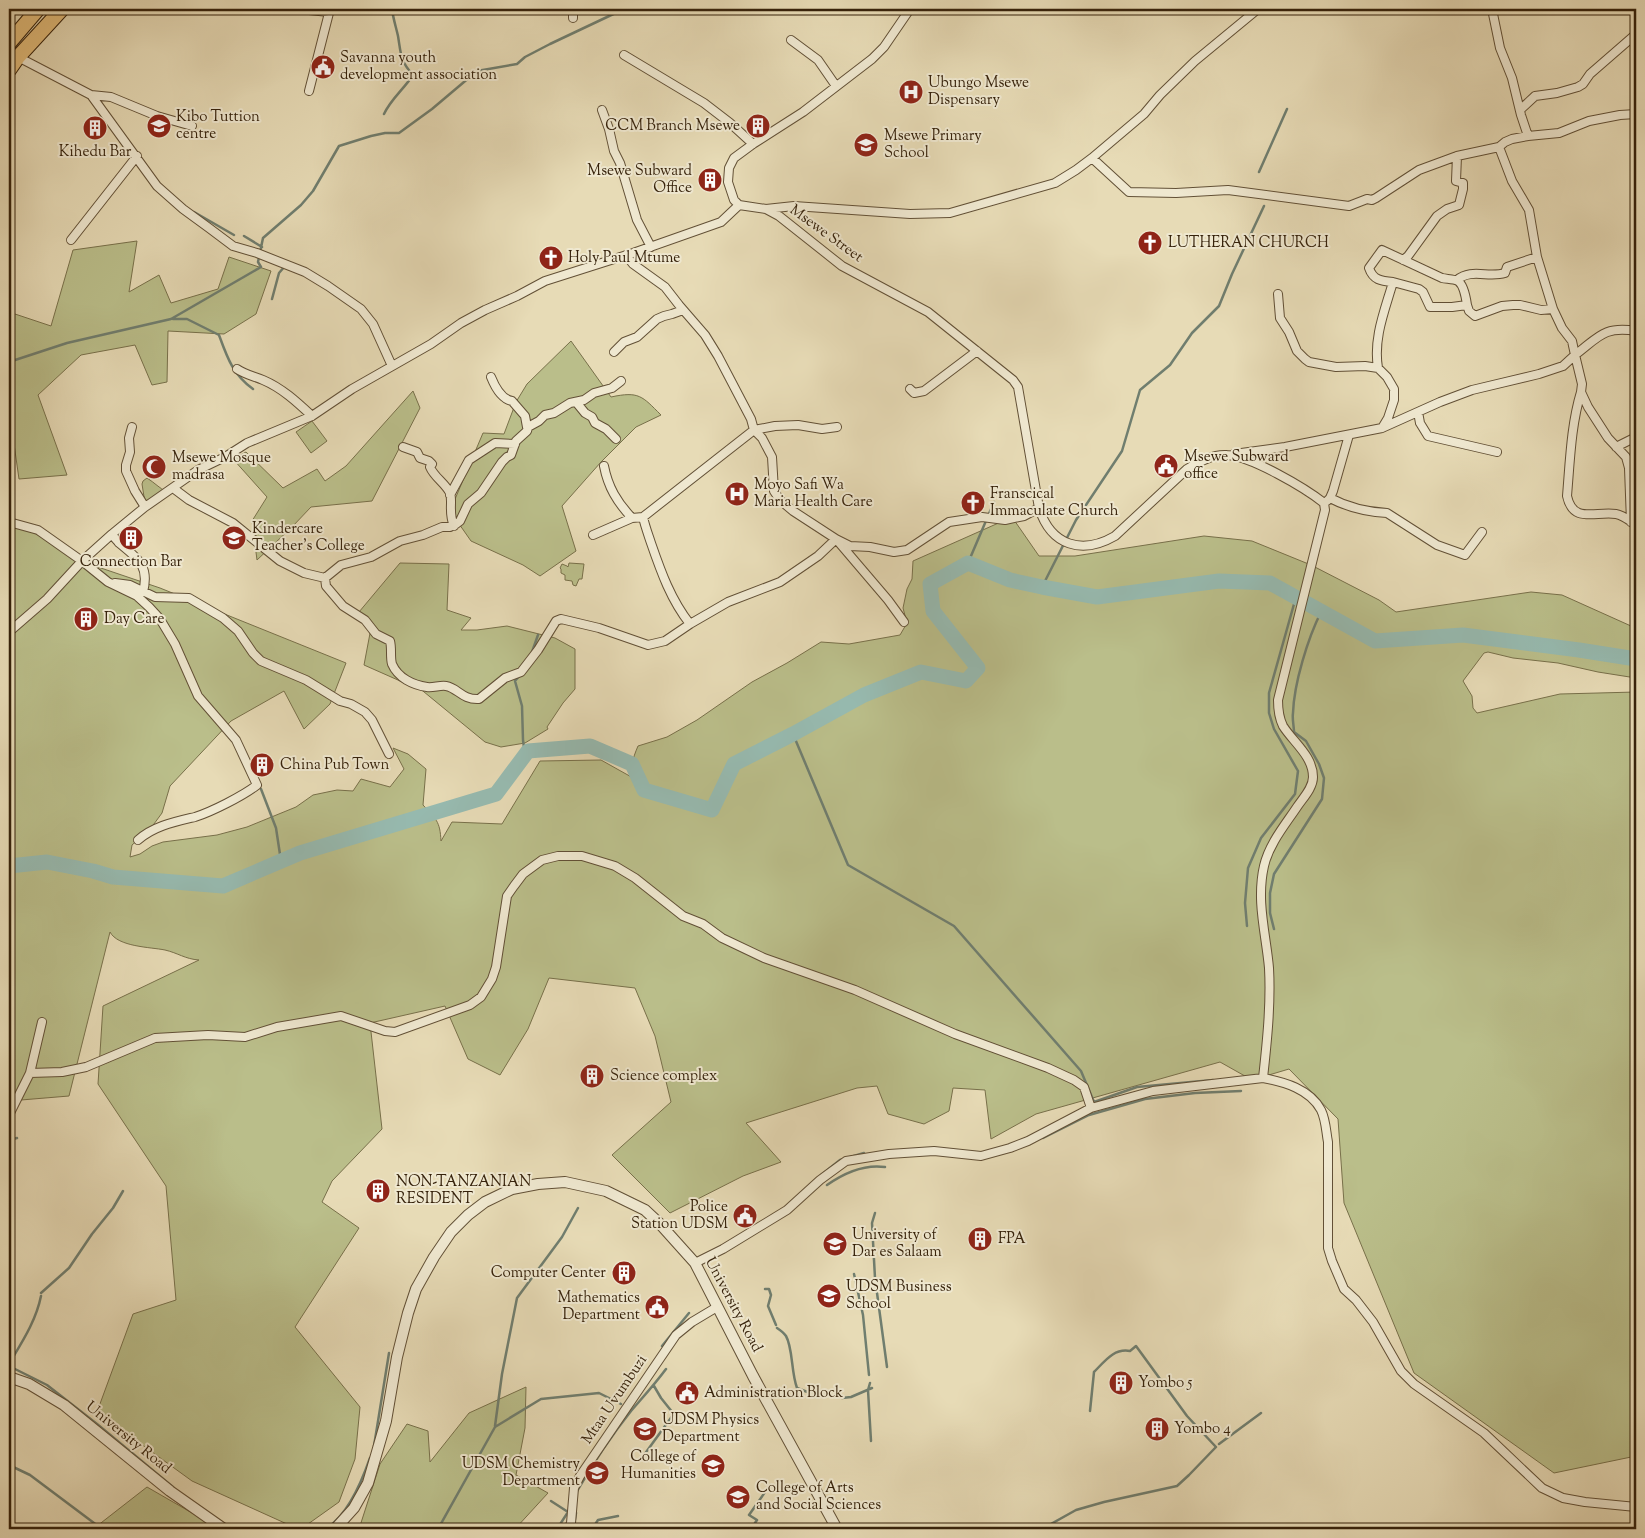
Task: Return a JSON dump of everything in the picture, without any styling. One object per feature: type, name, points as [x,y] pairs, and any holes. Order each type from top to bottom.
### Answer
[{"type":"highway","points":[[9,43],[38,9]]},
{"type":"highway","points":[[9,70],[18,57],[62,9]]},
{"type":"street","points":[[299,9],[330,10],[309,91]]},
{"type":"street","points":[[573,9],[573,18]]},
{"type":"street","points":[[9,632],[47,599],[82,561],[112,534],[145,506],[186,477],[225,457],[247,443],[275,433],[312,416],[352,389],[431,344],[461,322],[545,281],[626,256],[722,222],[739,205],[734,200],[728,182],[729,168],[734,158],[753,144],[790,122],[872,59],[884,47],[910,9]]},
{"type":"street","points":[[766,209],[794,206],[910,214],[950,213],[1055,183],[1092,158],[1144,114],[1160,95],[1195,61],[1258,9]]},
{"type":"street","points":[[1492,9],[1500,48],[1512,78],[1528,136]]},
{"type":"street","points":[[1520,110],[1535,96],[1557,93],[1583,84],[1590,74],[1636,34]]},
{"type":"street","points":[[791,40],[818,60],[836,86]]},
{"type":"street","points":[[624,55],[704,103],[753,144]]},
{"type":"street","points":[[18,57],[92,95],[111,97],[157,116],[192,126]]},
{"type":"street","points":[[92,95],[157,186],[183,209],[233,246],[257,253],[305,272],[360,309],[373,324],[392,366]]},
{"type":"street","points":[[602,110],[610,129],[614,151],[620,163],[630,201],[639,226],[651,247]]},
{"type":"street","points":[[1092,158],[1129,192],[1176,194],[1228,190],[1349,206],[1367,199],[1372,200],[1419,170],[1457,156],[1499,147],[1505,142],[1528,136],[1559,133],[1589,121],[1636,114]]},
{"type":"street","points":[[1499,147],[1512,180],[1528,210],[1537,257],[1553,309],[1562,328],[1572,341],[1582,384],[1577,404],[1570,458],[1568,502],[1574,511],[1580,514],[1617,514],[1634,524]]},
{"type":"street","points":[[71,240],[137,156]]},
{"type":"street","points":[[1403,260],[1438,216],[1447,209],[1459,205],[1463,183],[1456,181],[1457,156]]},
{"type":"street","name":"Msewe Street","points":[[739,205],[766,209],[779,216],[842,266],[928,312],[1007,374],[1018,387],[1042,519],[1059,539],[1075,545],[1095,546],[1115,536],[1187,469],[1200,461],[1228,455]]},
{"type":"street","points":[[1467,305],[1430,307],[1423,292],[1419,289],[1378,280],[1372,275],[1369,268],[1382,250],[1451,281],[1470,273],[1492,276],[1502,274],[1505,273],[1507,267],[1537,257]]},
{"type":"street","points":[[626,256],[633,264],[665,287],[705,335],[714,349],[751,419],[754,430],[766,443],[772,457],[774,491],[780,500],[793,511],[836,539],[850,546],[870,547],[894,552],[907,550],[949,522],[982,517],[1006,520],[1024,516],[1039,508]]},
{"type":"street","points":[[1457,280],[1463,289],[1469,311],[1475,316],[1502,306],[1520,304],[1541,310],[1553,309]]},
{"type":"street","points":[[1382,428],[1388,418],[1394,400],[1394,389],[1387,377],[1378,368],[1376,357],[1377,339],[1393,282]]},
{"type":"street","points":[[1278,294],[1280,318],[1297,350],[1305,359],[1310,362],[1336,367],[1365,366],[1378,368]]},
{"type":"street","points":[[614,352],[624,342],[637,337],[656,319],[683,310]]},
{"type":"street","points":[[1228,455],[1257,452],[1382,428],[1472,390],[1539,374],[1563,366],[1603,332],[1618,329],[1635,330]]},
{"type":"street","points":[[910,389],[914,393],[924,391],[976,351]]},
{"type":"street","points":[[237,369],[245,374],[271,383],[297,402],[312,416]]},
{"type":"street","points":[[325,578],[341,565],[371,557],[400,541],[423,535],[442,527],[454,526],[460,521],[468,504],[481,493],[502,462],[511,455],[520,436],[527,431],[524,416],[512,401],[504,399],[495,387],[491,377]]},
{"type":"street","points":[[527,427],[539,421],[545,415],[554,413],[570,403],[585,399],[594,393],[612,388],[621,381]]},
{"type":"street","points":[[1581,392],[1588,407],[1608,438],[1626,457],[1629,468],[1634,524]]},
{"type":"street","points":[[576,402],[596,424],[606,429],[616,439]]},
{"type":"street","points":[[1418,412],[1420,423],[1428,436],[1497,452]]},
{"type":"street","points":[[593,535],[632,518],[643,517],[754,430],[774,426],[798,425],[822,429],[837,428]]},
{"type":"street","points":[[132,428],[129,438],[130,452],[126,471],[135,491],[145,506]]},
{"type":"street","points":[[1324,503],[1330,498],[1349,435]]},
{"type":"street","points":[[1616,447],[1636,437]]},
{"type":"street","points":[[450,494],[469,460],[496,443],[515,444]]},
{"type":"street","points":[[403,447],[416,451],[420,458],[430,462],[432,465],[430,467],[432,472],[441,480],[450,494],[450,513],[454,526]]},
{"type":"street","points":[[1228,455],[1260,466],[1306,490],[1324,503]]},
{"type":"street","points":[[604,466],[609,487],[616,500],[632,518]]},
{"type":"street","points":[[173,488],[189,500],[233,523],[280,561],[304,573],[325,578]]},
{"type":"street","points":[[1330,498],[1346,505],[1377,513],[1387,513],[1437,545],[1465,555],[1482,532]]},
{"type":"street","points":[[1263,1078],[1269,1001],[1269,968],[1260,901],[1264,866],[1274,842],[1306,794],[1313,779],[1312,767],[1306,756],[1282,724],[1278,712],[1278,700],[1324,510],[1324,503]]},
{"type":"street","points":[[643,517],[659,568],[680,611],[690,624]]},
{"type":"street","points":[[9,522],[38,530],[108,582],[137,596],[160,619],[180,654],[198,696],[236,740],[257,785],[226,803],[196,816],[152,830],[138,840]]},
{"type":"street","points":[[112,534],[125,549],[138,558],[145,576],[143,592]]},
{"type":"street","points":[[836,539],[888,600],[904,622]]},
{"type":"street","points":[[325,578],[326,586],[343,606],[364,620],[376,634],[390,641],[392,663],[403,678],[409,682],[427,687],[449,687],[470,699],[478,699],[505,678],[521,672],[538,650],[556,621],[561,619],[599,628],[648,645],[665,641],[728,602],[780,582],[818,556],[836,539]]},
{"type":"street","points":[[108,582],[130,585],[155,597],[189,598],[223,618],[238,631],[261,661],[306,680],[340,701],[351,704],[365,712],[372,720],[389,754]]},
{"type":"street","points":[[30,1073],[62,1072],[86,1067],[155,1038],[208,1035],[244,1037],[276,1027],[341,1016],[384,1031],[395,1032],[470,1005],[486,991],[492,979],[500,951],[507,896],[523,874],[542,860],[558,856],[582,856],[616,866],[635,878],[683,916],[703,924],[722,938],[764,958],[855,990],[947,1031],[1048,1068],[1074,1080],[1084,1087],[1091,1108]]},
{"type":"street","points":[[9,1115],[30,1073],[42,1022]]},
{"type":"street","points":[[695,1263],[724,1249],[787,1210],[820,1180],[846,1161],[889,1154],[934,1152],[981,1156],[1028,1141],[1091,1108],[1153,1091],[1263,1078],[1295,1087],[1309,1096],[1321,1110],[1328,1142],[1328,1248],[1332,1261],[1344,1289],[1356,1300],[1373,1322],[1406,1376],[1418,1388],[1484,1433],[1542,1488],[1563,1498],[1636,1507]]},
{"type":"street","name":"University Road","points":[[335,1529],[354,1508],[368,1483],[386,1421],[397,1357],[408,1313],[416,1289],[434,1257],[451,1232],[485,1202],[512,1189],[538,1184],[565,1182],[606,1191],[645,1210],[695,1263],[753,1376],[837,1529]]},
{"type":"street","name":"Mtaa Uvumbuzi","points":[[568,1529],[574,1488],[580,1476],[676,1335],[692,1322],[717,1307]]},
{"type":"street","name":"University Road","points":[[9,1377],[29,1384],[64,1405],[170,1491],[224,1529]]},
{"type":"green space","points":[[137,241],[129,292],[159,275],[171,303],[218,289],[229,257],[271,271],[256,314],[224,334],[168,331],[167,382],[152,385],[135,345],[81,355],[38,395],[67,475],[19,479],[11,423],[9,424],[9,312],[51,326],[73,250]]},
{"type":"green space","points":[[571,341],[611,397],[634,395],[644,399],[661,415],[636,427],[601,462],[562,506],[576,551],[540,576],[523,565],[471,541],[450,511],[483,433],[504,434],[516,402],[527,384]]},
{"type":"green space","points":[[413,391],[420,408],[372,501],[311,507],[257,560],[252,521],[267,497],[233,459],[246,452],[283,488],[317,469],[325,481],[346,466]]},
{"type":"green space","points":[[312,421],[327,441],[311,453],[296,432]]},
{"type":"green space","points":[[147,478],[167,492],[145,503],[142,484]]},
{"type":"green space","points":[[1012,517],[1039,556],[1075,556],[1204,536],[1252,541],[1311,565],[1379,600],[1396,612],[1531,592],[1562,595],[1631,626],[1636,626],[1636,678],[1558,663],[1513,658],[1488,652],[1484,653],[1463,681],[1472,696],[1473,708],[1477,713],[1560,694],[1636,692],[1636,1456],[1554,1473],[1414,1373],[1344,1203],[1338,1119],[1289,1069],[1252,1080],[1220,1062],[1036,1114],[991,1139],[985,1090],[953,1088],[949,1111],[924,1124],[888,1114],[877,1086],[857,1088],[746,1123],[781,1162],[743,1176],[670,1213],[612,1155],[671,1102],[655,1036],[635,988],[549,978],[528,1029],[500,1075],[468,1059],[445,1006],[370,1023],[382,1129],[332,1181],[322,1202],[359,1228],[295,1327],[360,1407],[355,1459],[339,1502],[301,1529],[298,1529],[192,1481],[97,1412],[133,1314],[176,1300],[166,1186],[98,1084],[103,1006],[199,960],[165,950],[120,941],[110,932],[69,1096],[9,1101],[9,519],[92,565],[160,588],[346,663],[330,704],[304,729],[284,691],[231,721],[170,786],[162,813],[151,828],[132,845],[130,857],[163,842],[217,835],[247,827],[296,807],[313,795],[337,790],[353,791],[361,779],[390,787],[404,769],[393,748],[408,754],[426,769],[423,805],[437,821],[441,841],[452,822],[502,824],[540,761],[601,760],[635,779],[633,762],[638,746],[667,737],[697,720],[752,682],[821,642],[849,644],[900,635],[907,623],[903,608],[907,589],[912,579],[913,561]]},
{"type":"green space","points":[[400,563],[449,564],[447,610],[471,618],[461,630],[507,626],[555,638],[575,649],[575,689],[563,703],[547,727],[548,729],[525,743],[501,747],[485,742],[418,687],[416,688],[364,665],[371,628],[359,612]]},
{"type":"green space","points":[[569,563],[584,564],[582,579],[579,579],[576,586],[573,585],[572,581],[565,580],[565,575],[561,573],[560,568],[562,564],[568,567]]},
{"type":"green space","points":[[526,1387],[525,1428],[516,1475],[548,1493],[515,1529],[359,1529],[380,1464],[407,1424],[428,1431],[430,1462],[469,1413]]},
{"type":"green space","points":[[147,1487],[220,1529],[102,1529],[97,1526]]},
{"type":"waterway","points":[[9,16],[15,9]]},
{"type":"waterway","points":[[384,114],[413,75],[402,57],[392,9]]},
{"type":"waterway","points":[[9,362],[67,343],[171,319],[261,267],[258,262],[263,238],[301,205],[313,191],[339,146],[371,136],[399,133],[432,109],[477,71],[517,64],[525,57],[550,44],[624,9]]},
{"type":"waterway","points":[[1259,172],[1287,109]]},
{"type":"waterway","points":[[1042,587],[1076,520],[1122,451],[1140,390],[1170,365],[1192,333],[1219,306],[1264,206]]},
{"type":"waterway","points":[[194,212],[234,235]]},
{"type":"waterway","points":[[244,236],[262,247]]},
{"type":"waterway","points":[[272,299],[279,273],[285,266]]},
{"type":"waterway","points":[[173,319],[187,319],[219,335],[236,372],[253,389]]},
{"type":"waterway","points":[[968,563],[994,502]]},
{"type":"waterway","points":[[9,866],[47,862],[113,877],[223,886],[300,853],[496,794],[528,751],[590,746],[632,764],[644,790],[712,810],[734,764],[864,695],[921,672],[966,681],[978,668],[933,611],[930,584],[968,563],[1010,580],[1097,597],[1219,581],[1270,583],[1375,641],[1463,635],[1636,659]]},
{"type":"waterway","points":[[1247,926],[1245,903],[1248,868],[1261,838],[1295,794],[1298,771],[1274,729],[1269,713],[1269,693],[1296,597]]},
{"type":"waterway","points":[[1274,929],[1270,913],[1270,893],[1274,874],[1322,799],[1324,778],[1319,764],[1306,741],[1294,732],[1293,718],[1296,688],[1302,661],[1321,612]]},
{"type":"waterway","points":[[532,652],[538,635]]},
{"type":"waterway","points":[[520,675],[515,681],[522,706],[525,755]]},
{"type":"waterway","points":[[793,734],[848,865],[954,926],[1081,1071],[1094,1102],[1137,1087],[1213,1080]]},
{"type":"waterway","points":[[261,789],[276,828],[281,861]]},
{"type":"waterway","points":[[1043,1138],[1089,1115],[1145,1099],[1195,1093],[1241,1091]]},
{"type":"waterway","points":[[9,1140],[17,1138]]},
{"type":"waterway","points":[[821,1175],[840,1160],[864,1153]]},
{"type":"waterway","points":[[827,1185],[855,1170],[877,1166],[885,1167]]},
{"type":"waterway","points":[[41,1293],[69,1268],[92,1234],[113,1208],[123,1191]]},
{"type":"waterway","points":[[495,1426],[502,1374],[517,1298],[562,1237],[578,1208]]},
{"type":"waterway","points":[[875,1213],[872,1223],[875,1278],[887,1367]]},
{"type":"waterway","points":[[854,1274],[863,1315],[869,1375]]},
{"type":"waterway","points":[[765,1289],[769,1289],[771,1295],[768,1306],[776,1325]]},
{"type":"waterway","points":[[9,1364],[32,1323],[41,1296]]},
{"type":"waterway","points":[[662,1346],[689,1313]]},
{"type":"waterway","points":[[777,1328],[785,1335],[788,1341],[797,1388],[810,1393]]},
{"type":"waterway","points":[[1042,1529],[1076,1510],[1177,1486],[1216,1447],[1187,1416],[1136,1346],[1130,1351],[1114,1353],[1094,1372],[1090,1411]]},
{"type":"waterway","points":[[374,1446],[389,1353]]},
{"type":"waterway","points":[[9,1366],[47,1385],[173,1487]]},
{"type":"waterway","points":[[576,1493],[616,1430],[666,1369]]},
{"type":"waterway","points":[[870,1383],[868,1390],[871,1441]]},
{"type":"waterway","points":[[644,1455],[673,1415],[654,1386]]},
{"type":"waterway","points":[[842,1398],[851,1397],[872,1388]]},
{"type":"waterway","points":[[438,1529],[495,1427],[541,1399],[599,1393],[621,1404]]},
{"type":"waterway","points":[[1219,1444],[1261,1413]]},
{"type":"waterway","points":[[325,1529],[340,1516],[353,1498],[370,1458]]},
{"type":"waterway","points":[[9,1465],[30,1475],[102,1529]]},
{"type":"waterway","points":[[751,1529],[757,1520],[749,1515],[770,1485]]},
{"type":"waterway","points":[[551,1501],[568,1512],[557,1529]]},
{"type":"waterway","points":[[574,1525],[576,1513]]},
{"type":"waterway","points":[[592,1529],[598,1520],[618,1516]]},
{"type":"waterway","points":[[227,1525],[234,1529]]},
{"type":"place","name":"Savanna youth development association","points":[[323,67]]},
{"type":"place","name":"Ubungo Msewe Dispensary","points":[[911,92]]},
{"type":"place","name":"Kibo Tuttion centre","points":[[159,126]]},
{"type":"place","name":"CCM Branch Msewe","points":[[758,126]]},
{"type":"place","name":"Kihedu Bar","points":[[95,128]]},
{"type":"place","name":"Msewe Primary School","points":[[866,145]]},
{"type":"place","name":"Msewe Subward Office","points":[[710,180]]},
{"type":"place","name":"LUTHERAN CHURCH","points":[[1150,243]]},
{"type":"place","name":"Holy Paul Mtume","points":[[551,258]]},
{"type":"place","name":"Msewe Subward office","points":[[1166,466]]},
{"type":"place","name":"Msewe Mosque madrasa","points":[[154,467]]},
{"type":"place","name":"Moyo Safi Wa Maria Health Care","points":[[737,494]]},
{"type":"place","name":"Franscical Immaculate Church","points":[[973,503]]},
{"type":"place","name":"Connection Bar","points":[[131,538]]},
{"type":"place","name":"Kindercare Teacher's College","points":[[234,538]]},
{"type":"place","name":"Day Care","points":[[86,619]]},
{"type":"place","name":"China Pub Town","points":[[262,765]]},
{"type":"place","name":"Science complex","points":[[592,1076]]},
{"type":"place","name":"NON-TANZANIAN RESIDENT","points":[[378,1191]]},
{"type":"place","name":"Police Station UDSM","points":[[745,1216]]},
{"type":"place","name":"FPA","points":[[980,1239]]},
{"type":"place","name":"University of Dar es Salaam","points":[[835,1244]]},
{"type":"place","name":"Computer Center","points":[[624,1273]]},
{"type":"place","name":"UDSM Business School","points":[[829,1296]]},
{"type":"place","name":"Mathematics Department","points":[[657,1307]]},
{"type":"place","name":"Yombo 5","points":[[1121,1383]]},
{"type":"place","name":"Administration Block","points":[[687,1393]]},
{"type":"place","name":"UDSM Physics Department","points":[[645,1429]]},
{"type":"place","name":"Yombo 4","points":[[1157,1429]]},
{"type":"place","name":"College of Humanities","points":[[713,1466]]},
{"type":"place","name":"UDSM Chemistry Department","points":[[597,1473]]},
{"type":"place","name":"College of Arts and Social Sciences","points":[[738,1497]]}]
